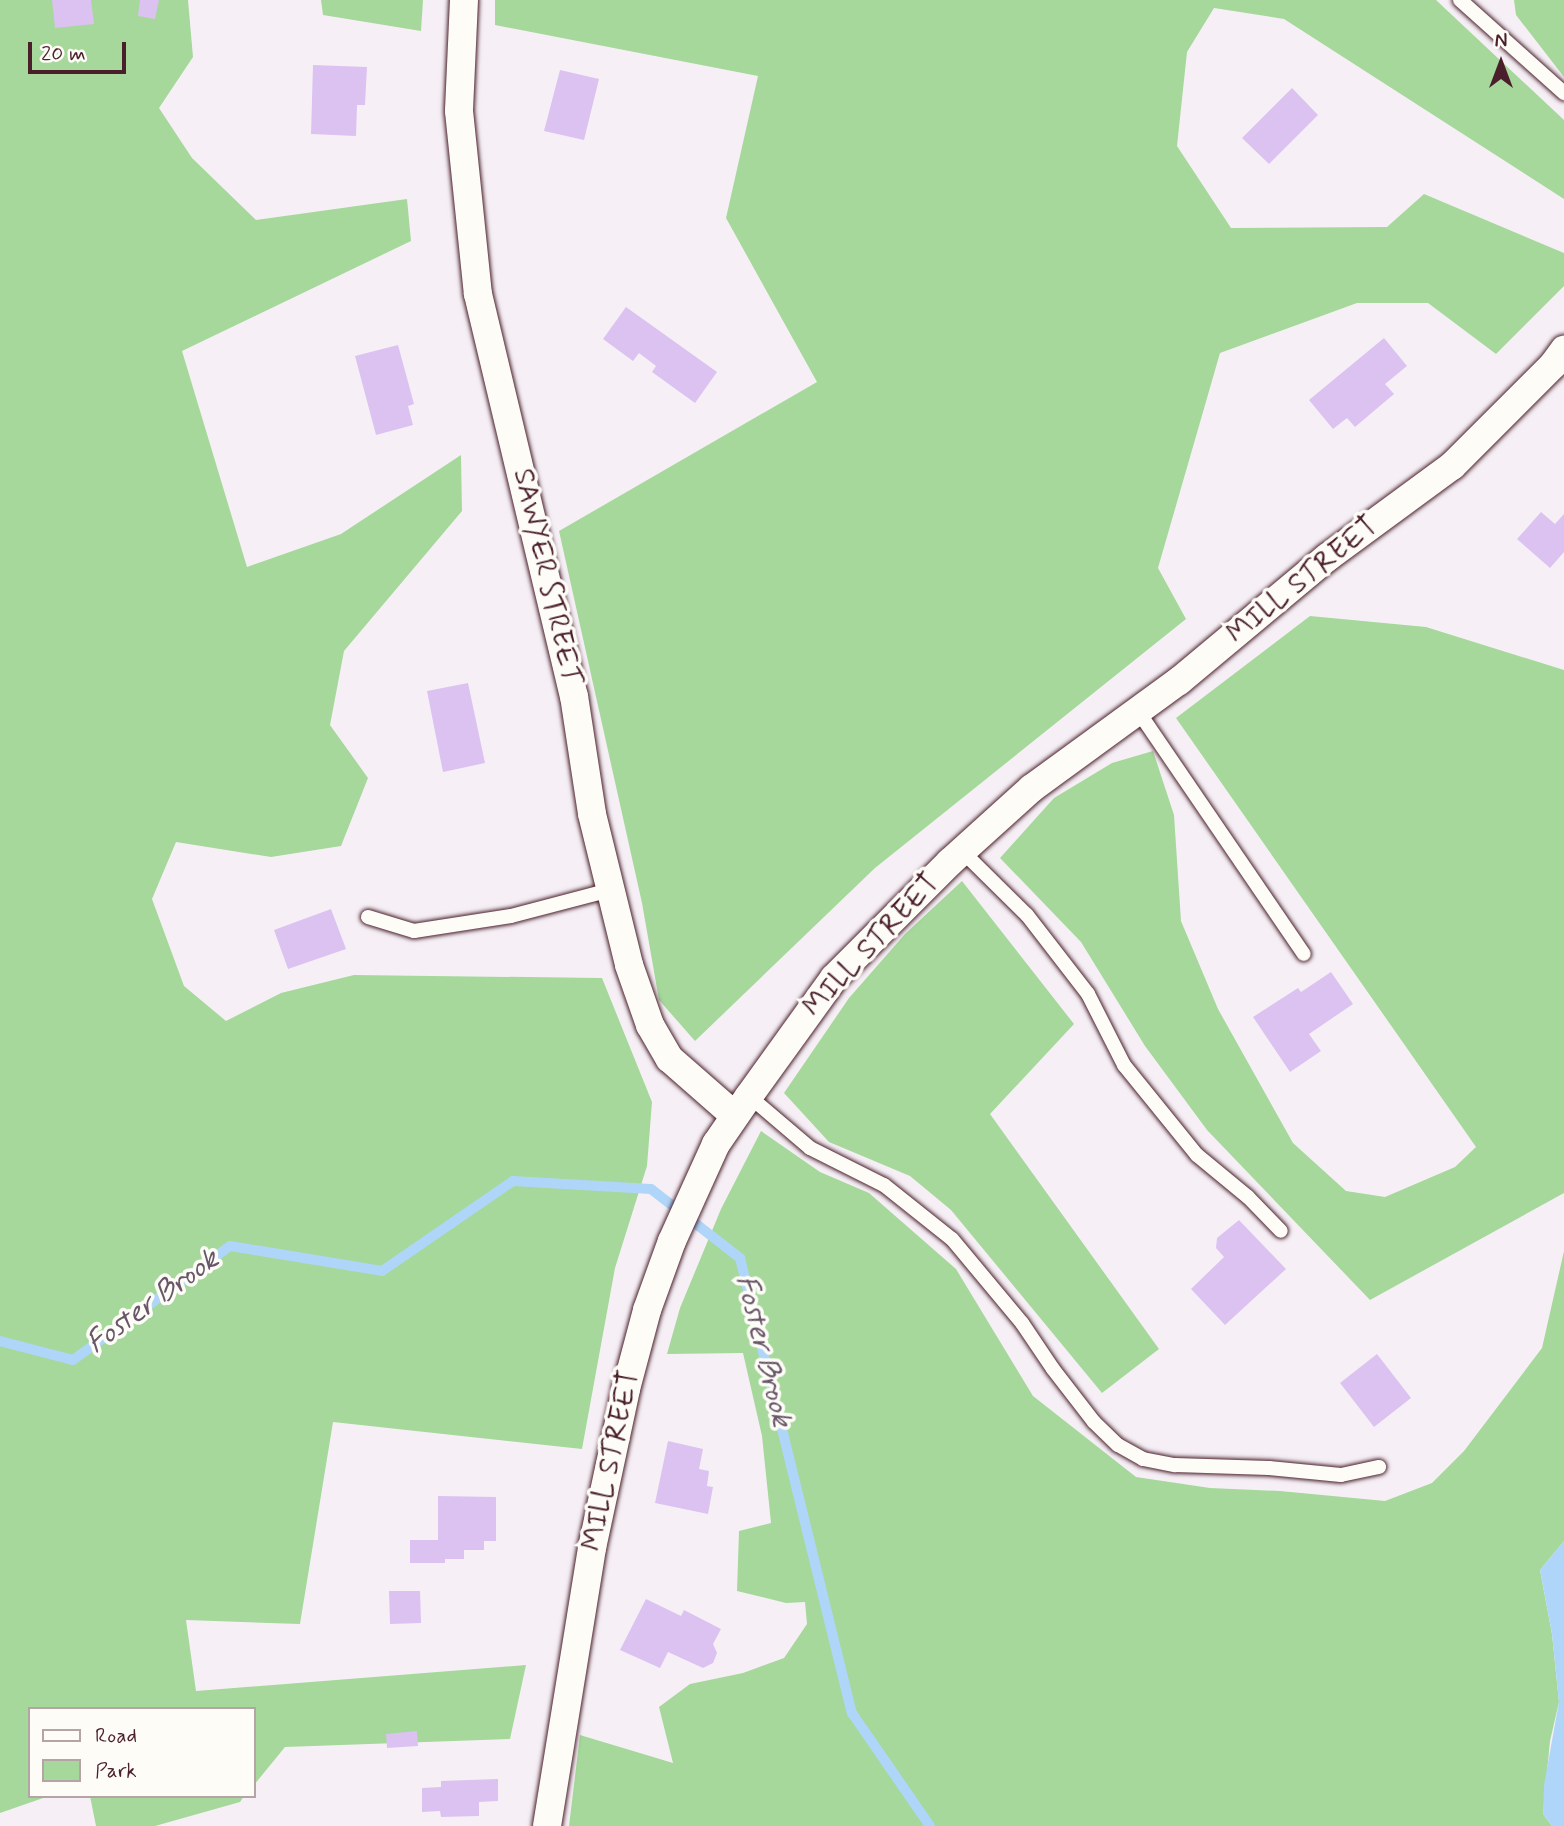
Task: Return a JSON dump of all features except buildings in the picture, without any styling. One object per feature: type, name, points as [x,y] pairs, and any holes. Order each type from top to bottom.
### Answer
[{"type":"street","name":"SAWYER STREET","points":[[464,0],[459,111],[478,294],[574,696],[592,814],[610,890],[629,965],[650,1024],[670,1059],[742,1106]]},
{"type":"street","name":"MILL STREET","points":[[547,1826],[592,1548],[617,1429],[647,1310],[672,1241],[716,1144],[742,1106],[834,978],[962,851],[1032,788],[1179,681],[1328,557],[1452,466],[1553,365],[1564,349]]},
{"type":"lane","points":[[1460,0],[1564,93]]},
{"type":"lane","points":[[1138,711],[1304,954]]},
{"type":"lane","points":[[962,851],[1027,915],[1080,984],[1125,1065],[1197,1155],[1248,1197],[1281,1231]]},
{"type":"lane","points":[[369,917],[414,931],[511,916],[610,890]]},
{"type":"lane","points":[[742,1106],[810,1148],[884,1185],[952,1239],[1022,1323],[1094,1422],[1118,1445],[1143,1459],[1175,1465],[1269,1468],[1341,1475],[1379,1466]]},
{"type":"green space","points":[[0,0],[188,0],[193,57],[159,108],[192,158],[256,220],[407,199],[411,241],[182,351],[247,567],[341,534],[461,455],[462,511],[344,651],[330,725],[368,778],[341,846],[271,857],[176,842],[152,899],[184,986],[226,1021],[281,993],[354,975],[602,978],[652,1102],[647,1166],[615,1268],[582,1449],[333,1422],[300,1624],[186,1620],[196,1691],[526,1665],[510,1739],[285,1747],[256,1783],[256,1707],[28,1707],[28,1798],[43,1798],[0,1813]]},
{"type":"green space","points":[[321,0],[423,0],[421,31],[323,15]]},
{"type":"green space","points":[[495,0],[1436,0],[1564,120],[1564,199],[1284,19],[1214,8],[1187,52],[1177,146],[1231,228],[1387,227],[1424,194],[1564,253],[1564,286],[1496,354],[1428,303],[1357,303],[1220,353],[1158,568],[1186,619],[875,868],[695,1041],[659,1000],[642,903],[559,531],[817,382],[726,218],[758,76],[495,25]]},
{"type":"green space","points":[[1514,0],[1564,0],[1564,77],[1516,15]]},
{"type":"green space","points":[[1310,616],[1426,627],[1564,670],[1564,1193],[1370,1300],[1207,1130],[1145,1046],[1081,942],[1000,858],[1054,798],[1112,763],[1153,751],[1174,815],[1181,921],[1218,1009],[1293,1143],[1346,1191],[1385,1197],[1455,1167],[1476,1147],[1176,718]]},
{"type":"green space","points":[[962,881],[1074,1024],[990,1114],[1159,1349],[1102,1393],[951,1210],[910,1176],[829,1142],[784,1093],[849,998],[905,934]]},
{"type":"green space","points":[[761,1131],[820,1172],[869,1193],[956,1269],[1033,1396],[1136,1477],[1210,1488],[1280,1491],[1385,1501],[1432,1483],[1464,1451],[1542,1348],[1564,1251],[1564,1541],[1540,1570],[1552,1634],[1559,1702],[1550,1741],[1543,1814],[1552,1826],[569,1826],[580,1735],[673,1763],[659,1707],[690,1684],[743,1673],[784,1658],[807,1624],[805,1602],[786,1603],[737,1591],[739,1531],[771,1523],[762,1436],[743,1353],[667,1354],[680,1308],[721,1209]]},
{"type":"green space","points":[[90,1798],[243,1798],[240,1802],[155,1826],[96,1826]]},
{"type":"water","points":[[1564,1541],[1564,1826],[1552,1826],[1543,1814],[1544,1785],[1559,1702],[1552,1634],[1540,1570]]},
{"type":"waterway","name":"Foster Brook","points":[[0,1341],[73,1360],[230,1246],[382,1271],[513,1181],[651,1189],[740,1258],[852,1713],[930,1826]]}]
